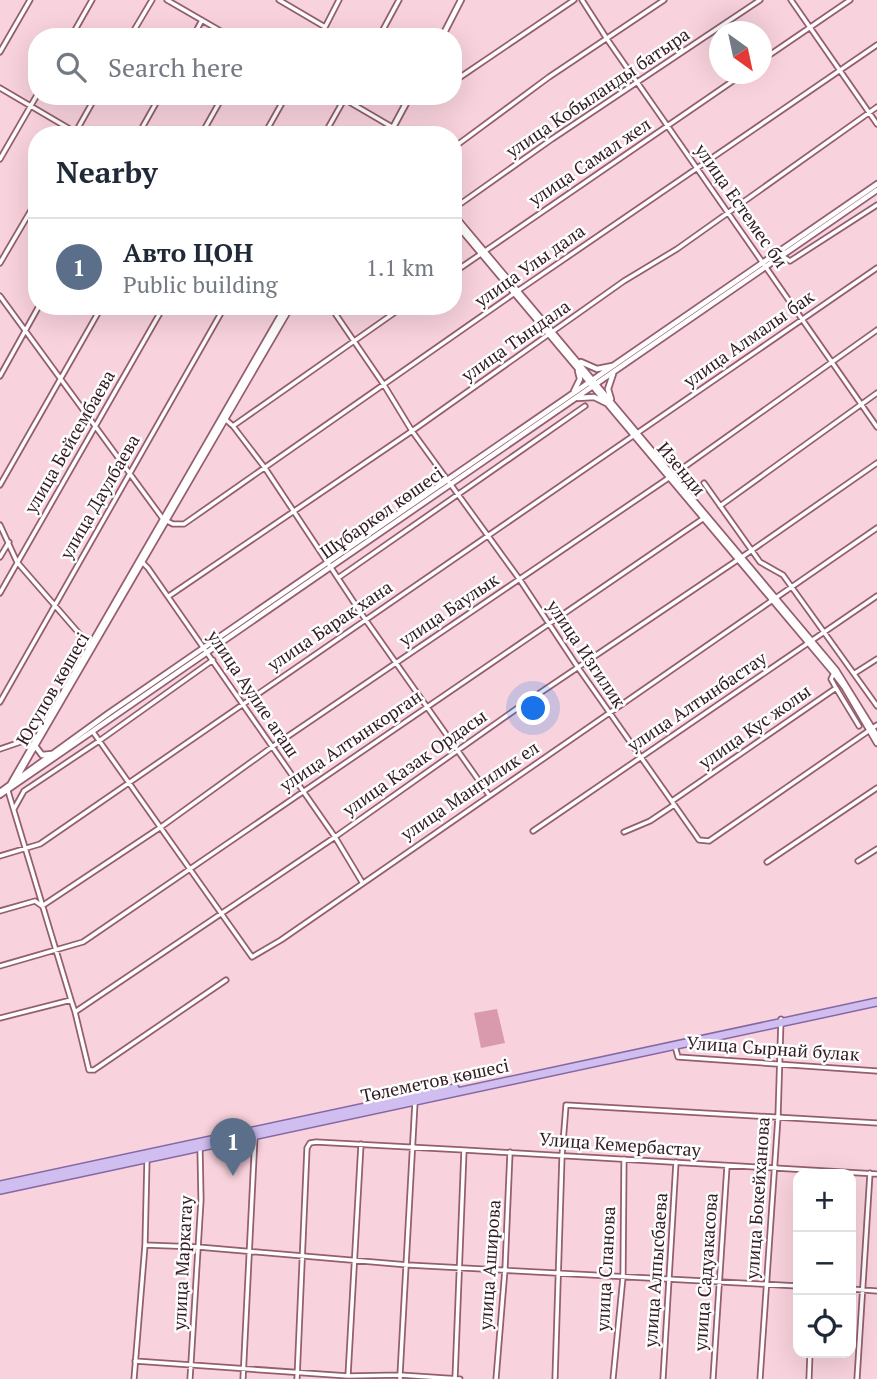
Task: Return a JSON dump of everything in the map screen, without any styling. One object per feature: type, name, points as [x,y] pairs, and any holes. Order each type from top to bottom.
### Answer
[{"type":"main road","name":"Төлеметов көшесі","points":[[0,1190],[877,1000]]},
{"type":"main road","name":"Төлеметов көшесі","points":[[0,1185],[781,1021]]},
{"type":"main road","points":[[255,1136],[267,1127]]},
{"type":"street","points":[[0,52],[30,0]]},
{"type":"street","points":[[76,28],[92,0]]},
{"type":"street","points":[[136,28],[152,0]]},
{"type":"street","points":[[167,0],[216,28]]},
{"type":"street","points":[[279,0],[325,27],[339,0]]},
{"type":"street","points":[[384,28],[399,0]]},
{"type":"street","points":[[447,28],[461,0]]},
{"type":"street","points":[[462,76],[575,0]]},
{"type":"street","name":"улица Естемес би","points":[[582,0],[877,427]]},
{"type":"street","points":[[462,142],[664,0]]},
{"type":"street","name":"улица Кобыланды батыра","points":[[462,206],[637,82],[760,0]]},
{"type":"street","points":[[791,0],[877,124]]},
{"type":"street","points":[[772,52],[850,0]]},
{"type":"street","points":[[198,28],[202,20]]},
{"type":"street","name":"улица Улы дала","points":[[165,520],[184,524],[517,291],[877,45]]},
{"type":"street","name":"улица Самал жел","points":[[462,267],[728,84]]},
{"type":"street","points":[[0,88],[28,105]]},
{"type":"street","points":[[80,126],[91,105]]},
{"type":"street","points":[[143,126],[155,105]]},
{"type":"street","points":[[206,126],[218,105]]},
{"type":"street","points":[[269,126],[281,105]]},
{"type":"street","points":[[329,126],[341,105]]},
{"type":"street","points":[[354,105],[381,126]]},
{"type":"street","points":[[393,126],[405,105]]},
{"type":"street","points":[[0,159],[30,106],[63,126]]},
{"type":"street","name":"улица Тындала","points":[[169,596],[412,431],[624,281],[677,248],[877,107]]},
{"type":"street","name":"Шұбаркөл көшесі","points":[[0,793],[877,184]]},
{"type":"street","name":"Шұбаркөл көшесі","points":[[765,264],[877,190]]},
{"type":"street","name":"Шұбаркөл көшесі","points":[[782,255],[790,261],[877,205]]},
{"type":"street","points":[[0,263],[28,215]]},
{"type":"street","name":"Изенди","points":[[462,224],[835,671],[877,736]]},
{"type":"street","name":"Изенди","points":[[462,229],[484,252]]},
{"type":"street","name":"улица Алмалы бак","points":[[636,435],[877,268]]},
{"type":"street","points":[[0,296],[165,520]]},
{"type":"street","points":[[0,376],[34,315]]},
{"type":"street","points":[[0,485],[97,315]]},
{"type":"street","name":"улица Бейсембаева","points":[[0,593],[159,315]]},
{"type":"street","name":"улица Даулбаева","points":[[0,702],[220,315]]},
{"type":"street","name":"Юсупов көшесі","points":[[9,788],[284,315]]},
{"type":"street","name":"улица Изгилик","points":[[336,315],[412,431],[520,580],[699,840],[709,841],[873,728]]},
{"type":"street","points":[[233,426],[391,315]]},
{"type":"street","name":"улица Баулык","points":[[43,906],[161,827],[272,747],[672,477],[877,330]]},
{"type":"street","points":[[574,359],[590,368],[617,366]]},
{"type":"street","points":[[570,399],[580,379],[574,359]]},
{"type":"street","points":[[611,404],[608,389],[617,366]]},
{"type":"street","points":[[720,506],[877,393]]},
{"type":"street","points":[[570,399],[586,396],[611,404]]},
{"type":"street","points":[[338,578],[585,406]]},
{"type":"street","points":[[224,418],[265,468],[365,619],[489,795]]},
{"type":"street","name":"улица Барак хана","points":[[0,856],[40,844],[636,435]]},
{"type":"street","name":"улица Казак Ордасы","points":[[75,1012],[335,837],[877,463]]},
{"type":"street","points":[[704,483],[764,565],[783,575],[877,706]]},
{"type":"street","name":"улица Алтынкорган","points":[[0,966],[83,942],[705,517]]},
{"type":"street","points":[[0,525],[17,562],[90,647]]},
{"type":"street","name":"улица Мангилик ел","points":[[219,914],[251,957],[281,940],[877,528]]},
{"type":"street","points":[[0,556],[9,542]]},
{"type":"street","name":"улица Аулие агаш","points":[[141,561],[214,660],[335,837],[362,882]]},
{"type":"street","name":"улица Алтынбастау","points":[[533,831],[877,596]]},
{"type":"street","name":"Юсупов көшесі","points":[[9,788],[23,770],[90,647]]},
{"type":"street","points":[[855,674],[877,659]]},
{"type":"street","points":[[14,809],[24,791],[214,660]]},
{"type":"street","name":"улица Кус жолы","points":[[624,832],[650,821],[836,688],[831,679],[835,671]]},
{"type":"street","points":[[836,688],[859,726]]},
{"type":"street","name":"Изенди","points":[[873,728],[877,743]]},
{"type":"street","points":[[91,729],[219,914]]},
{"type":"street","name":"Шұбаркөл көшесі","points":[[9,788],[91,729]]},
{"type":"street","points":[[0,749],[38,736]]},
{"type":"street","points":[[36,746],[42,755],[55,753]]},
{"type":"street","points":[[9,788],[75,1012],[89,1070],[94,1070],[226,980]]},
{"type":"street","points":[[767,862],[877,788]]},
{"type":"street","points":[[858,861],[877,849]]},
{"type":"street","points":[[0,911],[35,901],[43,906]]},
{"type":"street","points":[[0,1018],[71,1000]]},
{"type":"street","name":"улица Бокейханова","points":[[760,1379],[778,1116],[781,1021]]},
{"type":"street","name":"Улица Сырнай булак","points":[[675,1045],[678,1057],[877,1071]]},
{"type":"street","points":[[400,1377],[415,1099]]},
{"type":"street","points":[[555,1379],[562,1156],[565,1108],[570,1104],[877,1123]]},
{"type":"street","points":[[243,1379],[255,1136]]},
{"type":"street","name":"Улица Кемербастау","points":[[301,1258],[307,1148],[310,1143],[414,1146],[793,1171]]},
{"type":"street","points":[[348,1377],[361,1143]]},
{"type":"street","name":"улица Маркатау","points":[[190,1379],[198,1247],[200,1147]]},
{"type":"street","points":[[135,1361],[348,1377],[457,1379],[464,1150]]},
{"type":"street","name":"улица Аширова","points":[[496,1379],[505,1269],[510,1152]]},
{"type":"street","points":[[134,1379],[145,1245],[147,1158]]},
{"type":"street","name":"улица Спанова","points":[[613,1379],[623,1277],[624,1159]]},
{"type":"street","name":"улица Алпысбаева","points":[[663,1379],[676,1162]]},
{"type":"street","name":"улица Садуакасова","points":[[713,1379],[727,1166]]},
{"type":"street","name":"Улица Кемербастау","points":[[856,1173],[877,1174]]},
{"type":"street","points":[[857,1379],[870,1173]]},
{"type":"street","points":[[145,1245],[408,1265],[793,1286]]},
{"type":"street","points":[[297,1379],[301,1258]]},
{"type":"street","points":[[856,1289],[877,1291]]},
{"type":"street","points":[[808,1379],[810,1358]]},
{"type":"shaded area","points":[[497,1009],[505,1043],[481,1048],[474,1013]]},
{"type":"place","name":"Авто ЦОН","points":[[233,1176]]}]
